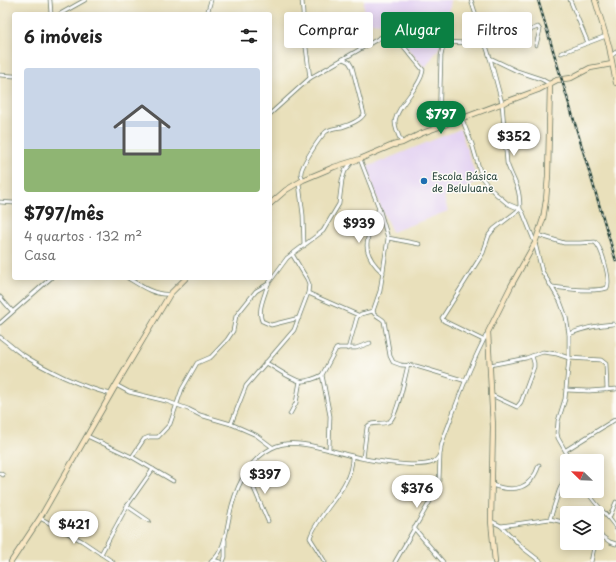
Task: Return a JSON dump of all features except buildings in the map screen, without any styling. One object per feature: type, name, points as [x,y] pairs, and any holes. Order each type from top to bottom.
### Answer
[{"type":"street","points":[[50,0],[51,12]]},
{"type":"street","points":[[64,12],[86,0]]},
{"type":"street","points":[[208,12],[211,0]]},
{"type":"street","points":[[302,0],[304,40],[310,78]]},
{"type":"street","points":[[471,0],[475,12]]},
{"type":"street","points":[[570,0],[588,43]]},
{"type":"street","points":[[595,0],[606,36],[616,82]]},
{"type":"street","points":[[532,29],[538,27],[540,30],[536,45]]},
{"type":"street","points":[[272,112],[310,78],[383,36],[391,33],[423,70],[423,73],[415,88],[404,102],[396,120],[396,127],[402,144]]},
{"type":"street","points":[[561,53],[606,36]]},
{"type":"street","points":[[439,127],[441,56],[443,44],[446,42],[462,42]]},
{"type":"street","points":[[487,48],[502,103],[507,164],[518,188],[520,209]]},
{"type":"street","points":[[611,56],[616,52]]},
{"type":"street","points":[[490,58],[550,84]]},
{"type":"street","points":[[304,246],[300,175],[302,170],[315,145],[323,134],[361,118],[364,114],[352,67],[349,62],[343,59]]},
{"type":"street","points":[[272,200],[301,181],[393,145],[402,144],[439,127],[557,80],[571,78],[594,67],[612,64]]},
{"type":"street","points":[[0,75],[12,76]]},
{"type":"street","points":[[395,562],[436,491],[439,481],[440,455],[448,424],[483,340],[538,235],[546,200],[550,139],[550,84]]},
{"type":"street","points":[[462,119],[472,144],[482,178],[488,186],[508,204],[520,209],[526,218],[535,243],[542,271],[553,287],[564,309],[569,334],[569,358],[566,390],[556,427],[558,438],[568,454]]},
{"type":"street","points":[[360,159],[379,208],[388,238],[380,291],[373,311]]},
{"type":"street","points":[[272,278],[283,262],[320,234],[335,212],[341,198],[342,180],[345,172],[353,161]]},
{"type":"street","points":[[0,202],[12,203]]},
{"type":"street","points":[[379,208],[368,234],[367,244],[369,258],[373,265],[383,274]]},
{"type":"street","points":[[483,340],[444,321],[442,318],[483,253],[491,232],[520,209]]},
{"type":"street","points":[[538,235],[571,243],[595,242],[600,248],[602,254],[609,282],[607,288],[568,289],[553,287]]},
{"type":"street","points":[[388,238],[419,244]]},
{"type":"street","points":[[231,424],[246,386],[294,330],[308,293],[309,284],[307,278],[292,254]]},
{"type":"street","points":[[0,323],[49,280]]},
{"type":"street","points":[[131,280],[154,292],[160,294],[170,294]]},
{"type":"street","points":[[11,562],[40,518],[170,294],[184,280]]},
{"type":"street","points":[[271,280],[268,284],[261,309],[260,316],[262,321],[271,325],[299,318]]},
{"type":"street","points":[[132,457],[144,439],[149,437],[156,438],[160,436],[170,424],[175,405],[182,389],[197,364],[216,353],[233,331],[236,316],[256,291],[268,284]]},
{"type":"street","points":[[308,293],[358,314],[373,311]]},
{"type":"street","points":[[0,297],[12,311]]},
{"type":"street","points":[[373,311],[376,316],[382,318],[384,321],[390,356],[393,362],[401,365],[416,366],[466,380]]},
{"type":"street","points":[[348,349],[358,314]]},
{"type":"street","points":[[569,334],[581,329],[612,324]]},
{"type":"street","points":[[488,332],[493,427],[491,521],[495,562]]},
{"type":"street","points":[[0,337],[18,352],[48,368],[86,386],[111,394]]},
{"type":"street","points":[[265,362],[300,381],[322,375],[336,349],[356,348],[370,343]]},
{"type":"street","points":[[489,365],[532,356],[543,352],[550,352],[569,358],[603,361],[606,364],[607,390]]},
{"type":"street","points":[[491,395],[517,407],[521,402],[534,367],[532,356]]},
{"type":"street","points":[[363,458],[367,427],[371,424],[391,420],[398,402],[408,365]]},
{"type":"street","points":[[322,375],[330,416],[329,450]]},
{"type":"street","points":[[290,414],[296,403],[300,381]]},
{"type":"street","points":[[116,385],[129,392],[150,396],[188,409],[200,415],[231,424],[256,435],[272,447]]},
{"type":"street","points":[[566,390],[589,391],[616,389]]},
{"type":"street","points":[[566,450],[616,419]]},
{"type":"street","points":[[87,436],[132,457],[173,481]]},
{"type":"street","points":[[212,561],[220,552],[226,536],[238,487],[251,470],[254,463],[272,447],[282,444],[311,446],[363,458],[411,464],[433,462],[440,455]]},
{"type":"street","points":[[325,562],[310,538],[310,535],[347,479],[351,468],[352,456]]},
{"type":"street","points":[[492,485],[505,488],[518,488],[526,485],[532,480],[539,465]]},
{"type":"street","points":[[101,554],[127,506],[153,469]]},
{"type":"street","points":[[251,470],[252,484],[268,521]]},
{"type":"street","points":[[550,519],[560,489]]},
{"type":"street","points":[[591,498],[616,528]]},
{"type":"street","points":[[609,518],[616,502]]},
{"type":"street","points":[[127,506],[149,521]]},
{"type":"street","points":[[40,518],[70,534],[113,562]]},
{"type":"street","points":[[501,526],[550,519],[560,521]]},
{"type":"street","points":[[491,521],[501,526],[541,562]]},
{"type":"street","points":[[414,528],[443,562]]},
{"type":"street","points":[[224,562],[226,536]]},
{"type":"street","points":[[604,538],[616,544]]},
{"type":"street","points":[[591,562],[594,550]]},
{"type":"street","points":[[212,561],[220,562]]},
{"type":"shaded area","points":[[364,0],[451,0],[449,12],[381,12],[381,23],[373,22],[373,12],[363,12]]},
{"type":"shaded area","points":[[407,48],[439,48],[425,68]]},
{"type":"shaded area","name":"Escola Básica de Beluluane","points":[[460,129],[478,182],[444,197],[448,211],[392,232],[380,206],[367,167]]},
{"type":"railway","points":[[538,0],[616,261]]},
{"type":"place","name":"Escola Básica de Beluluane","points":[[424,181]]}]
